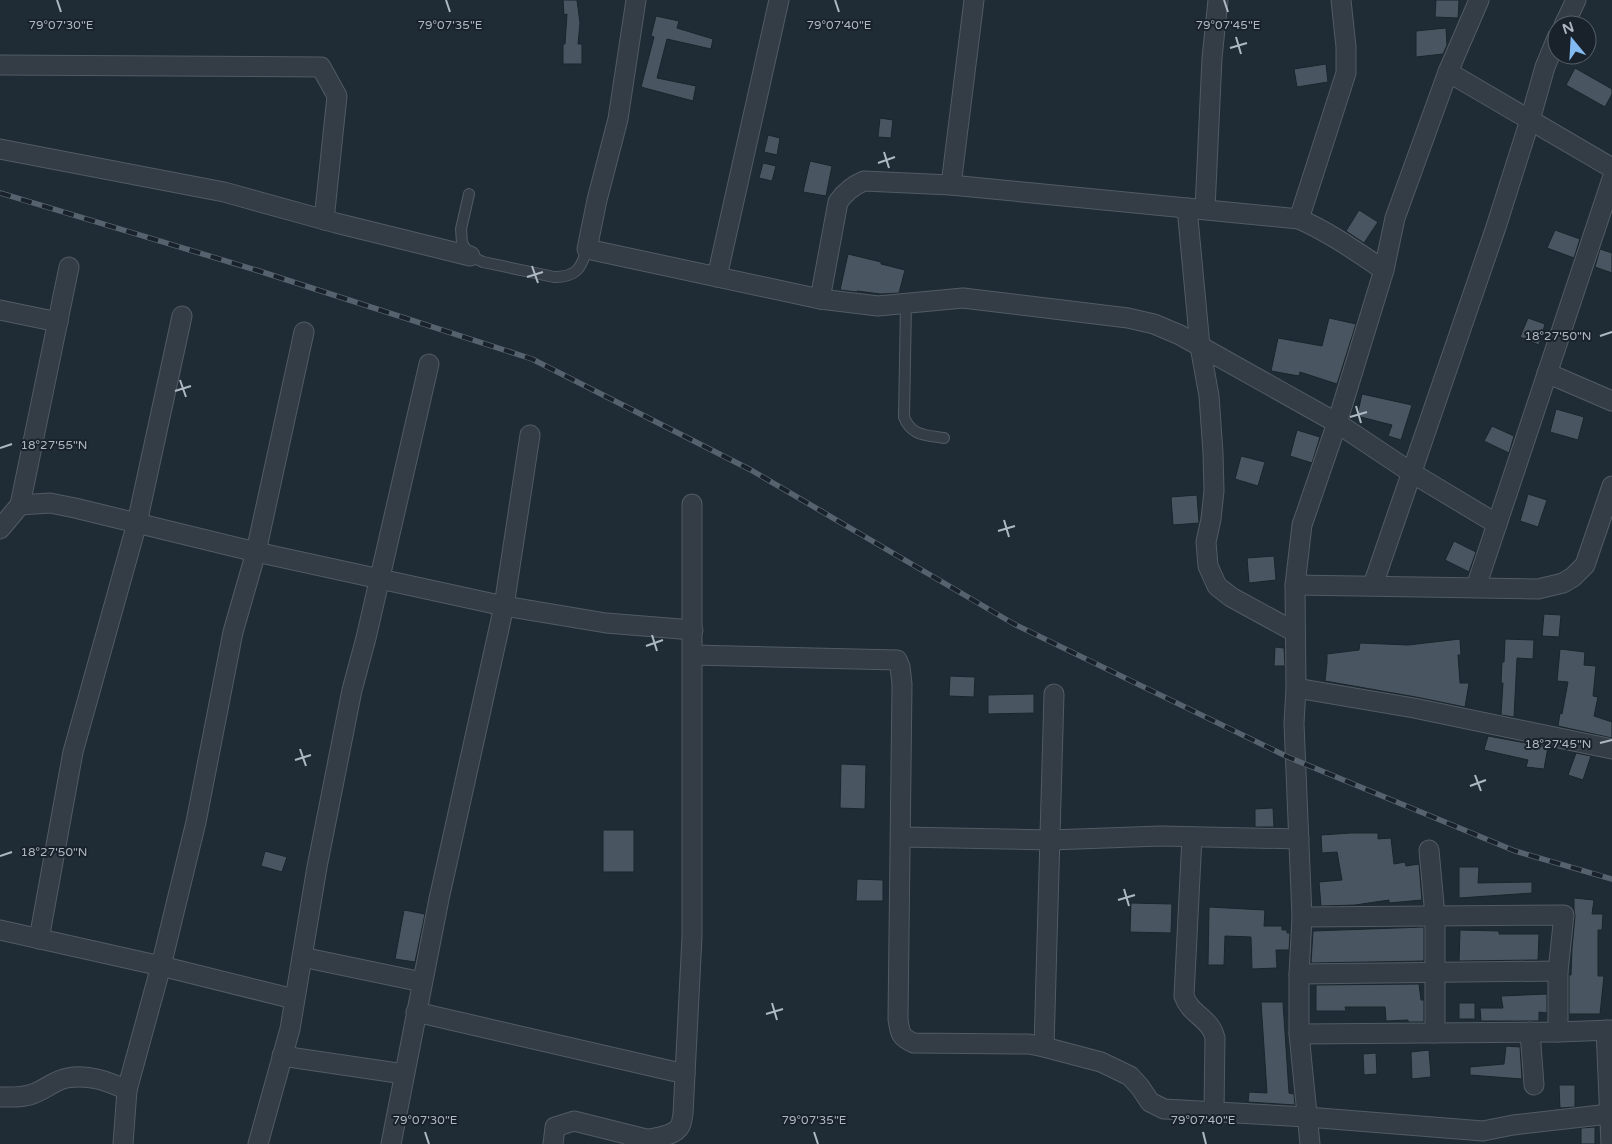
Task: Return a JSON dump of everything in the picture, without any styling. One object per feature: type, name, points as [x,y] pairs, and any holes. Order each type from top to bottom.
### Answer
[{"type":"street","points":[[636,0],[618,119],[597,200],[587,249],[820,299],[878,306],[963,298],[1128,318],[1154,324],[1180,335],[1336,423],[1412,473],[1497,524]]},
{"type":"street","points":[[717,277],[780,0]]},
{"type":"street","points":[[951,185],[974,0]]},
{"type":"street","points":[[1218,0],[1196,208],[1200,346],[1209,396],[1214,491],[1206,542],[1208,566],[1217,586],[1231,597],[1295,632]]},
{"type":"street","points":[[1299,218],[1346,73],[1346,47],[1341,0]]},
{"type":"street","points":[[1310,1144],[1299,1034],[1298,974],[1302,916],[1294,723],[1296,688],[1295,585],[1302,525],[1384,270],[1395,218],[1448,72],[1479,0]]},
{"type":"street","points":[[1569,15],[1576,0]]},
{"type":"street","points":[[1374,586],[1496,227],[1547,64]]},
{"type":"street","points":[[0,65],[321,68],[337,96],[324,220]]},
{"type":"street","points":[[1448,72],[1612,168]]},
{"type":"street","points":[[0,149],[224,192],[324,220],[470,256]]},
{"type":"street","points":[[1476,587],[1612,179]]},
{"type":"street","points":[[820,299],[838,202],[848,190],[864,181],[951,185],[1299,218],[1336,238],[1384,270]]},
{"type":"street","points":[[0,529],[20,505],[69,266]]},
{"type":"street","points":[[0,310],[58,322]]},
{"type":"street","points":[[39,939],[73,752],[137,523],[182,316]]},
{"type":"street","points":[[123,1144],[127,1090],[161,966],[196,822],[233,632],[256,552],[304,332]]},
{"type":"street","points":[[258,1144],[290,1029],[317,867],[352,690],[380,579],[429,364]]},
{"type":"street","points":[[1547,373],[1612,401]]},
{"type":"street","points":[[391,1144],[422,982],[504,606],[530,435]]},
{"type":"street","points":[[1295,585],[1538,588],[1563,583],[1573,577],[1585,565],[1612,486]]},
{"type":"street","points":[[20,505],[50,503],[256,552],[504,606],[606,623],[693,630]]},
{"type":"street","points":[[553,1144],[555,1128],[574,1121],[640,1141],[673,1133],[680,1127],[683,1114],[692,937],[692,504]]},
{"type":"street","points":[[693,655],[897,660],[900,667],[902,684],[898,1019],[900,1032],[905,1039],[914,1042],[1029,1044],[1101,1062],[1130,1076],[1150,1102],[1164,1109],[1482,1130],[1609,1114]]},
{"type":"street","points":[[1296,688],[1414,708],[1612,749]]},
{"type":"street","points":[[1044,1047],[1054,694]]},
{"type":"street","points":[[901,838],[1050,840],[1161,836],[1299,840]]},
{"type":"street","points":[[1192,837],[1184,996],[1187,1005],[1208,1022],[1215,1038],[1214,1111]]},
{"type":"street","points":[[1429,850],[1435,916],[1434,1033]]},
{"type":"street","points":[[1302,916],[1564,915],[1558,971],[1558,1032]]},
{"type":"street","points":[[0,930],[161,966],[294,999]]},
{"type":"street","points":[[302,957],[422,982]]},
{"type":"street","points":[[1298,974],[1558,971]]},
{"type":"street","points":[[416,1012],[685,1074]]},
{"type":"street","points":[[1299,1034],[1609,1030],[1611,1144]]},
{"type":"street","points":[[1530,1032],[1534,1085]]},
{"type":"street","points":[[282,1056],[404,1074]]},
{"type":"street","points":[[0,1096],[22,1097],[35,1094],[50,1084],[66,1078],[102,1079],[127,1090]]},
{"type":"lane","points":[[469,194],[461,229],[462,243],[470,256],[483,262],[554,278],[573,274],[582,264],[587,249]]},
{"type":"lane","points":[[906,304],[904,417],[907,424],[916,433],[944,438]]},
{"type":"building","points":[[563,0],[577,0],[580,23],[578,44],[582,44],[582,64],[563,64],[563,44],[565,44],[567,14],[564,15]]},
{"type":"building","points":[[1436,0],[1459,0],[1458,18],[1435,17]]},
{"type":"building","points":[[656,16],[679,21],[677,28],[713,39],[711,49],[667,39],[657,78],[696,86],[693,101],[641,87],[654,37],[651,36]]},
{"type":"building","points":[[1446,28],[1447,45],[1443,54],[1416,57],[1416,31]]},
{"type":"building","points":[[1326,64],[1328,82],[1297,87],[1294,69]]},
{"type":"building","points":[[1575,68],[1612,89],[1612,94],[1605,107],[1566,85]]},
{"type":"building","points":[[880,118],[893,120],[891,138],[878,137]]},
{"type":"building","points":[[768,135],[780,138],[777,155],[764,152]]},
{"type":"building","points":[[810,161],[832,166],[826,196],[803,192]]},
{"type":"building","points":[[763,163],[776,166],[772,181],[759,178]]},
{"type":"building","points":[[1359,210],[1378,222],[1364,243],[1346,231]]},
{"type":"building","points":[[1555,230],[1580,239],[1574,258],[1547,248]]},
{"type":"building","points":[[1600,249],[1612,253],[1612,273],[1595,267]]},
{"type":"building","points":[[848,254],[905,270],[899,293],[881,294],[840,290]]},
{"type":"building","points":[[1329,318],[1356,324],[1337,384],[1300,372],[1299,376],[1271,371],[1278,338],[1322,346]]},
{"type":"building","points":[[1528,318],[1545,324],[1539,345],[1520,337]]},
{"type":"building","points":[[1362,394],[1412,405],[1401,440],[1388,436],[1392,425],[1357,416]]},
{"type":"building","points":[[1556,409],[1584,417],[1578,440],[1550,432]]},
{"type":"building","points":[[1492,426],[1514,436],[1509,453],[1484,441]]},
{"type":"building","points":[[1297,430],[1320,437],[1312,463],[1290,456]]},
{"type":"building","points":[[1241,456],[1265,462],[1258,486],[1235,479]]},
{"type":"building","points":[[1528,494],[1547,500],[1538,527],[1520,521]]},
{"type":"building","points":[[1197,495],[1199,523],[1173,525],[1171,497]]},
{"type":"building","points":[[1454,541],[1476,552],[1469,572],[1445,560]]},
{"type":"building","points":[[1274,556],[1276,580],[1249,583],[1247,558]]},
{"type":"building","points":[[1544,614],[1561,615],[1559,637],[1542,636]]},
{"type":"building","points":[[1460,639],[1461,655],[1458,655],[1460,683],[1469,683],[1465,707],[1325,681],[1327,654],[1359,650],[1360,643],[1408,645]]},
{"type":"building","points":[[1505,639],[1534,640],[1533,659],[1517,658],[1514,717],[1501,715],[1502,662],[1504,662]]},
{"type":"building","points":[[1275,647],[1284,648],[1285,666],[1274,666]]},
{"type":"building","points":[[1560,649],[1585,652],[1584,665],[1596,666],[1593,696],[1598,697],[1594,716],[1612,722],[1612,738],[1558,726],[1568,682],[1557,681]]},
{"type":"building","points":[[950,676],[975,677],[974,697],[949,696]]},
{"type":"building","points":[[1034,694],[1034,713],[988,714],[988,695]]},
{"type":"building","points":[[1488,736],[1548,747],[1544,769],[1526,767],[1528,760],[1484,750]]},
{"type":"building","points":[[1576,753],[1591,756],[1583,780],[1568,775]]},
{"type":"building","points":[[841,764],[866,765],[865,809],[840,808]]},
{"type":"building","points":[[1273,808],[1274,827],[1255,827],[1255,809]]},
{"type":"building","points":[[603,830],[634,830],[634,872],[603,872]]},
{"type":"building","points":[[1378,833],[1378,839],[1391,838],[1394,864],[1405,862],[1406,866],[1419,864],[1422,900],[1389,903],[1389,900],[1355,905],[1321,906],[1319,882],[1342,880],[1337,852],[1322,853],[1321,835]]},
{"type":"building","points":[[265,851],[287,857],[282,872],[261,866]]},
{"type":"building","points":[[1459,867],[1479,867],[1478,883],[1532,882],[1532,893],[1459,898]]},
{"type":"building","points":[[857,879],[883,880],[883,901],[856,901]]},
{"type":"building","points":[[1574,898],[1594,900],[1592,914],[1603,914],[1602,930],[1598,930],[1598,976],[1604,976],[1600,1014],[1569,1014],[1569,975],[1571,975],[1575,916]]},
{"type":"building","points":[[1131,903],[1172,904],[1171,933],[1130,932]]},
{"type":"building","points":[[1209,907],[1265,910],[1264,926],[1282,926],[1282,930],[1287,930],[1287,933],[1290,933],[1289,950],[1276,950],[1277,968],[1252,969],[1251,937],[1225,936],[1224,965],[1208,965]]},
{"type":"building","points":[[404,910],[425,914],[415,962],[395,959]]},
{"type":"building","points":[[1424,927],[1424,961],[1311,963],[1313,931]]},
{"type":"building","points":[[1460,930],[1499,931],[1499,934],[1539,934],[1538,960],[1459,961]]},
{"type":"building","points":[[1419,984],[1421,1000],[1424,1000],[1424,1022],[1408,1022],[1408,1020],[1386,1021],[1385,1007],[1345,1007],[1346,1011],[1316,1011],[1316,985]]},
{"type":"building","points":[[1547,994],[1547,1013],[1539,1012],[1539,1021],[1481,1021],[1480,1008],[1503,1008],[1501,996]]},
{"type":"building","points":[[1261,1002],[1283,1002],[1289,1093],[1294,1094],[1295,1105],[1248,1102],[1249,1092],[1267,1093]]},
{"type":"building","points":[[1459,1003],[1475,1003],[1475,1019],[1459,1019]]},
{"type":"building","points":[[1506,1046],[1520,1047],[1522,1079],[1470,1075],[1470,1067],[1504,1064]]},
{"type":"building","points":[[1429,1050],[1431,1077],[1412,1079],[1411,1052]]},
{"type":"building","points":[[1376,1053],[1377,1074],[1364,1075],[1363,1054]]},
{"type":"building","points":[[1559,1085],[1575,1085],[1575,1107],[1560,1108]]},
{"type":"building","points":[[1595,1127],[1595,1144],[1581,1144],[1581,1128]]},
{"type":"railway","points":[[0,193],[256,270],[532,359],[751,470],[1014,624],[1288,757],[1515,851],[1612,879]]}]
